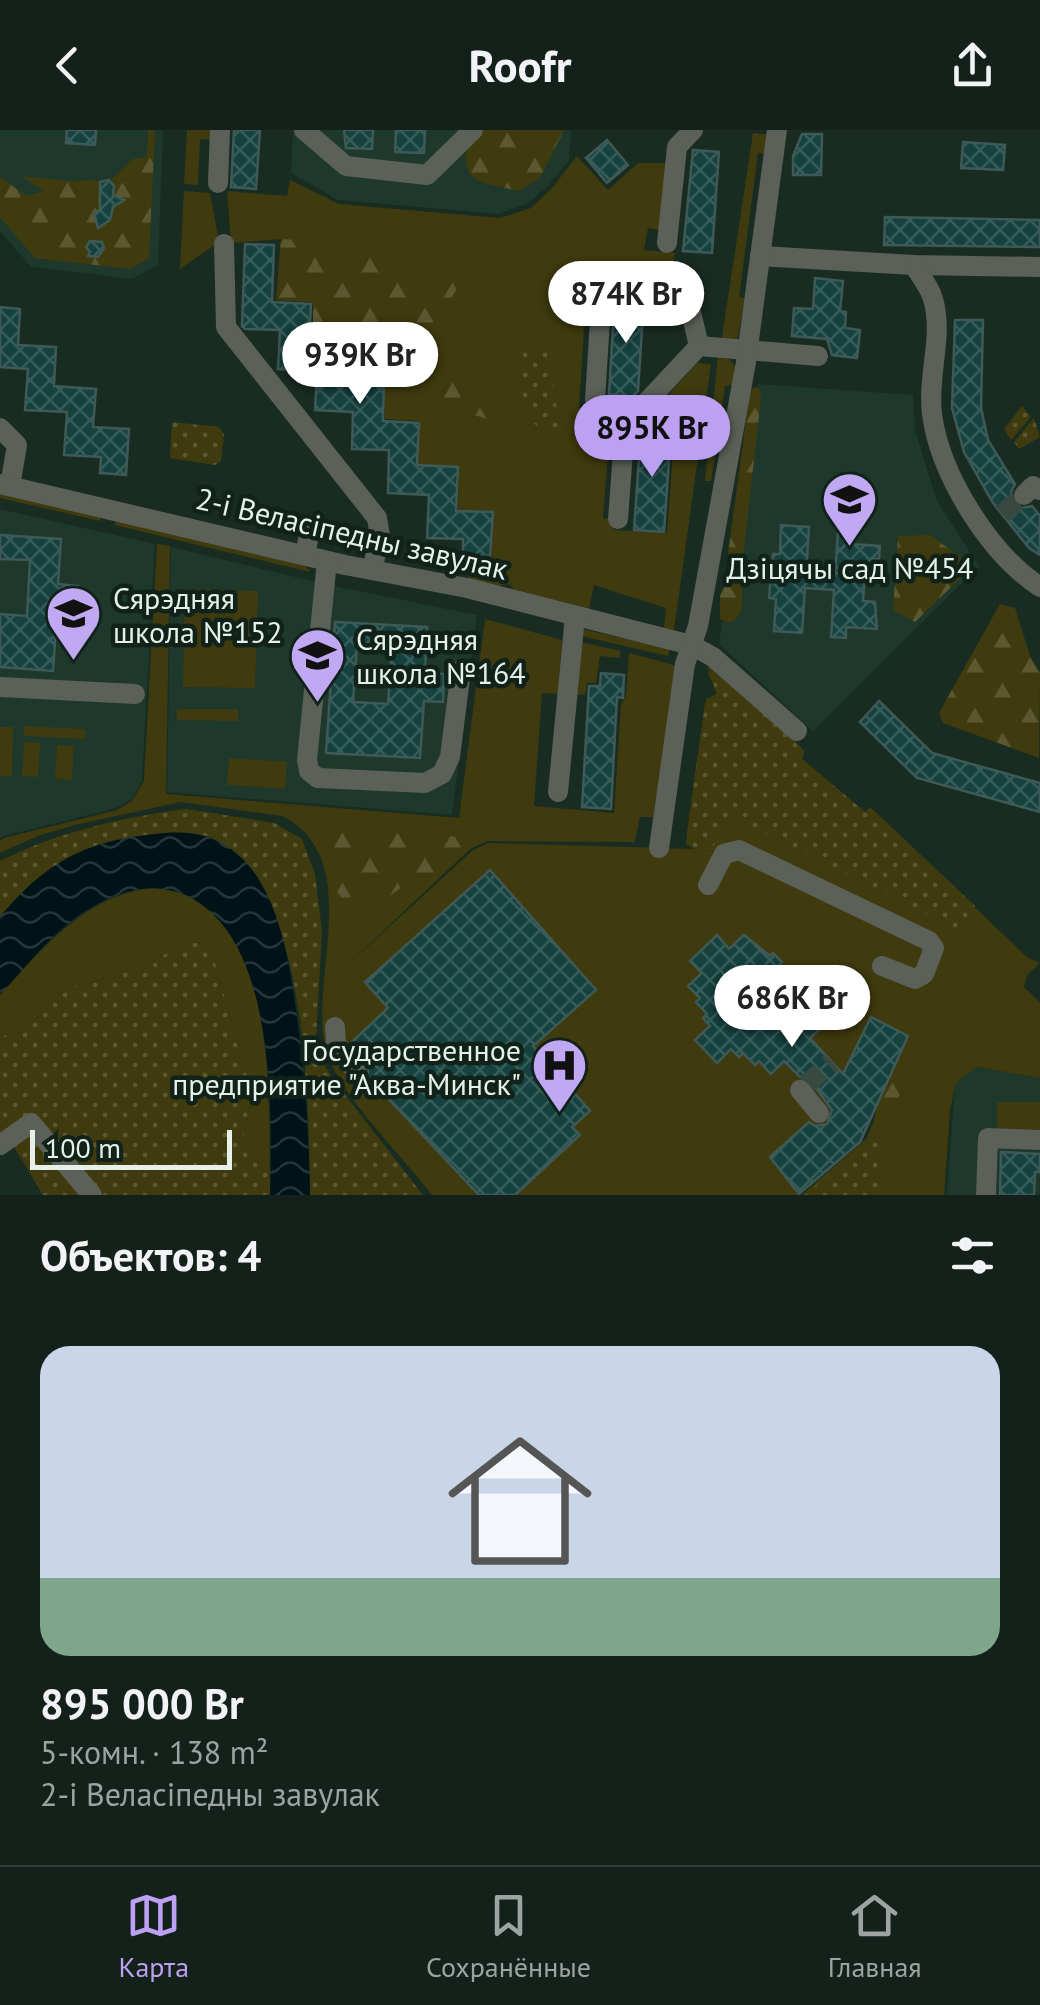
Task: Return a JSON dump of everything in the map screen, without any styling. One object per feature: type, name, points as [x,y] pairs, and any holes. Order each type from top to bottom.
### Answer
[{"type":"street","points":[[218,183],[220,130]]},
{"type":"street","points":[[304,130],[346,166],[427,175],[473,130]]},
{"type":"street","points":[[662,130],[677,147]]},
{"type":"street","points":[[667,243],[677,147],[693,130]]},
{"type":"street","points":[[659,848],[691,645],[698,626],[748,350],[777,130]]},
{"type":"street","points":[[224,244],[226,326],[377,518],[380,536],[372,570]]},
{"type":"street","points":[[760,256],[1040,267]]},
{"type":"street","points":[[914,265],[932,295],[936,316],[931,412],[945,466],[983,529],[1018,572],[1040,586]]},
{"type":"street","points":[[602,286],[595,400],[625,424]]},
{"type":"street","points":[[690,308],[699,346]]},
{"type":"street","points":[[699,346],[818,356]]},
{"type":"street","points":[[618,520],[625,424],[699,346]]},
{"type":"street","points":[[0,428],[17,445],[5,485]]},
{"type":"street","name":"2-і Веласіпедны завулак","points":[[5,485],[307,545],[327,561],[467,588],[691,645]]},
{"type":"street","points":[[983,529],[1002,514]]},
{"type":"street","points":[[327,561],[308,760],[310,771],[318,778],[425,784],[442,774],[450,757],[460,670]]},
{"type":"street","points":[[558,792],[576,616]]},
{"type":"street","points":[[691,645],[713,657],[797,731]]},
{"type":"street","points":[[0,687],[135,694]]},
{"type":"street","points":[[708,885],[724,854],[738,850],[929,941],[934,948],[924,974],[915,978],[882,966]]},
{"type":"street","points":[[335,1027],[336,1044],[356,1071]]},
{"type":"street","points":[[800,1090],[819,1113]]},
{"type":"street","points":[[0,1145],[31,1123],[92,1195]]},
{"type":"street","points":[[986,1195],[988,1138],[1040,1140]]},
{"type":"shaded area","points":[[0,130],[163,130],[158,265],[132,279],[31,267],[0,231]]},
{"type":"shaded area","points":[[293,130],[571,130],[569,160],[548,186],[527,204],[498,214],[338,200],[291,173]]},
{"type":"shaded area","name":"Дзіцячы сад №454","points":[[758,384],[913,395],[915,431],[937,501],[979,566],[813,731],[719,644]]},
{"type":"shaded area","name":"Сярэдняя школа №152","points":[[0,509],[155,544],[142,781],[132,799],[116,808],[0,837]]},
{"type":"shaded area","name":"Сярэдняя школа №164","points":[[171,547],[477,615],[452,815],[167,792]]},
{"type":"shaded area","points":[[976,1067],[1040,1078],[1040,1195],[947,1195],[955,1083]]},
{"type":"green space","points":[[148,130],[155,130],[149,258],[130,269],[35,258],[0,217],[0,177],[27,196],[44,191],[21,176],[111,180],[133,159],[147,157]]},
{"type":"green space","points":[[187,130],[213,130],[212,140],[200,139],[198,185],[184,184]]},
{"type":"green space","points":[[468,130],[564,130],[540,178],[518,191],[472,176],[466,161]]},
{"type":"green space","points":[[753,133],[772,135],[769,154],[758,153],[739,297],[745,298],[737,341],[721,344]]},
{"type":"green space","points":[[577,156],[608,190],[638,163],[672,163],[660,230],[648,228],[644,250],[675,253],[669,295],[613,291],[611,282],[573,280],[570,308],[585,310],[579,408],[609,440],[603,518],[613,519],[613,530],[667,533],[675,427],[645,421],[697,363],[711,364],[674,630],[664,628],[666,608],[594,585],[588,613],[516,593],[510,584],[491,587],[469,578],[464,557],[491,557],[494,511],[458,510],[459,466],[418,465],[420,421],[385,419],[385,381],[349,380],[349,342],[313,340],[313,302],[276,300],[281,239],[231,243],[227,191],[287,196],[290,180],[339,204],[500,218],[531,208]]},
{"type":"green space","points":[[184,191],[210,193],[219,242],[180,269]]},
{"type":"green space","points":[[281,239],[310,241],[330,261],[357,251],[401,255],[400,276],[461,281],[427,334],[385,381],[349,380],[349,342],[313,340],[313,302],[276,300]]},
{"type":"green space","points":[[520,349],[549,351],[560,432],[551,435],[539,428],[525,410],[520,387]]},
{"type":"green space","points":[[718,356],[735,366],[733,385],[725,386],[711,481],[705,481]]},
{"type":"green space","points":[[443,367],[491,420],[447,407],[421,382]]},
{"type":"green space","points":[[754,387],[760,389],[761,399],[743,556],[737,562],[730,560],[728,554],[750,391]]},
{"type":"green space","points":[[1022,406],[1031,417],[1011,440],[1004,429]]},
{"type":"green space","points":[[1034,418],[1040,437],[1019,449],[1014,442]]},
{"type":"green space","points":[[172,422],[219,427],[224,434],[221,461],[215,465],[170,458]]},
{"type":"green space","points":[[0,490],[102,514],[100,521],[0,498]]},
{"type":"green space","points":[[117,518],[305,564],[310,572],[115,525]]},
{"type":"green space","points":[[930,535],[973,566],[915,622],[893,610],[898,536]]},
{"type":"green space","points":[[157,544],[170,546],[166,794],[459,818],[485,619],[562,640],[558,694],[542,693],[534,806],[614,813],[621,705],[626,696],[629,653],[678,666],[653,817],[640,817],[635,842],[487,841],[470,849],[341,971],[472,851],[488,843],[695,849],[686,844],[705,704],[717,694],[707,671],[790,735],[804,751],[802,759],[865,812],[870,807],[1027,957],[1040,963],[1027,975],[1024,987],[1040,1003],[1040,1078],[977,1067],[956,1083],[950,1110],[944,1195],[802,1195],[867,1138],[908,1036],[860,1142],[798,1195],[432,1195],[355,1102],[331,1063],[322,1017],[328,889],[322,860],[307,835],[282,816],[181,802],[79,824],[40,835],[0,853],[0,841],[4,838],[117,810],[132,801],[144,781]]},
{"type":"green space","points":[[735,579],[742,586],[741,608],[738,617],[729,623],[720,619],[720,596],[726,582]]},
{"type":"green space","points":[[185,589],[258,591],[255,688],[183,687]]},
{"type":"green space","points":[[1000,604],[1015,608],[1030,656],[1040,672],[1039,758],[943,723],[939,713]]},
{"type":"green space","points":[[578,628],[670,649],[668,656],[577,635]]},
{"type":"green space","points":[[576,641],[621,651],[619,658],[600,656],[596,683],[587,683],[585,695],[572,694]]},
{"type":"green space","points":[[707,664],[804,751],[802,759],[865,812],[870,807],[975,906],[959,930],[729,815],[709,855],[686,844],[705,704],[717,694]]},
{"type":"green space","points":[[177,709],[238,709],[238,721],[177,720]]},
{"type":"green space","points":[[24,726],[85,729],[85,739],[24,736]]},
{"type":"green space","points":[[0,727],[13,727],[12,776],[0,776]]},
{"type":"green space","points":[[24,742],[40,743],[38,777],[22,776]]},
{"type":"green space","points":[[57,745],[74,746],[72,780],[55,779]]},
{"type":"green space","points":[[229,758],[287,762],[285,789],[227,785]]},
{"type":"green space","points":[[187,809],[274,823],[302,839],[315,874],[322,931],[316,1039],[321,1060],[423,1195],[310,1195],[304,1055],[286,949],[269,903],[246,865],[216,840],[174,833],[124,838],[83,850],[48,870],[0,917],[0,861],[91,827]]},
{"type":"green space","points":[[384,825],[473,840],[437,876],[405,885],[382,901],[349,907],[336,890],[329,852],[314,835],[315,826]]},
{"type":"green space","points":[[148,888],[190,897],[221,921],[243,957],[257,1000],[265,1047],[270,1177],[243,1138],[253,1097],[214,959],[203,944],[187,941],[155,960],[64,989],[25,1031],[0,1037],[0,995],[48,943],[103,903]]},
{"type":"green space","points":[[187,941],[203,944],[214,959],[253,1097],[243,1138],[270,1177],[270,1195],[43,1195],[10,1140],[0,1141],[0,1037],[25,1031],[64,989],[155,960]]},
{"type":"green space","points":[[910,1044],[916,1044],[913,1066],[877,1136],[876,1195],[829,1195],[880,1129],[874,1125],[882,1093]]},
{"type":"green space","points":[[997,1102],[1040,1102],[1040,1134],[997,1134]]},
{"type":"green space","points":[[882,1127],[881,1195],[805,1195]]},
{"type":"water","points":[[165,833],[199,835],[227,846],[248,865],[277,918],[299,1033],[310,1195],[270,1195],[268,1073],[252,984],[237,946],[214,915],[183,894],[153,888],[138,890],[94,906],[51,939],[0,995],[0,917],[18,897],[54,866],[93,847]]},
{"type":"building","points":[[67,130],[96,130],[95,145],[66,143]]},
{"type":"building","points":[[234,130],[260,130],[256,189],[231,187]]},
{"type":"building","points":[[344,130],[373,130],[372,149],[346,148]]},
{"type":"building","points":[[396,130],[425,130],[424,153],[395,152]]},
{"type":"building","points":[[802,134],[822,134],[821,175],[793,175],[793,156]]},
{"type":"building","points":[[607,140],[628,165],[607,183],[586,158]]},
{"type":"building","points":[[963,142],[1005,145],[1003,170],[961,168]]},
{"type":"building","points":[[693,150],[719,152],[712,253],[683,251]]},
{"type":"building","points":[[109,180],[114,186],[113,195],[124,200],[113,207],[110,220],[98,228],[94,213],[100,210],[100,182]]},
{"type":"building","points":[[885,217],[1040,220],[1040,247],[884,245]]},
{"type":"building","points":[[90,241],[102,242],[104,248],[98,257],[88,256],[86,247]]},
{"type":"building","points":[[245,244],[274,245],[272,302],[311,304],[309,343],[347,344],[345,382],[384,384],[383,421],[419,423],[417,465],[458,467],[456,511],[493,512],[490,556],[463,555],[463,539],[427,538],[429,495],[388,493],[389,450],[352,449],[353,412],[315,410],[317,371],[278,369],[280,330],[242,326]]},
{"type":"building","points":[[815,278],[843,281],[840,311],[846,312],[845,328],[860,330],[857,358],[832,355],[827,339],[792,336],[794,308],[813,309]]},
{"type":"building","points":[[615,295],[644,297],[638,391],[632,397],[609,394]]},
{"type":"building","points":[[0,307],[20,309],[18,345],[56,347],[54,386],[96,389],[93,427],[129,429],[126,475],[100,473],[101,457],[64,455],[67,412],[25,410],[28,369],[0,367]]},
{"type":"building","points":[[955,320],[983,320],[981,408],[988,440],[1015,484],[1011,492],[1014,504],[1021,508],[1032,506],[1040,516],[1040,555],[1029,548],[993,503],[964,452],[952,408]]},
{"type":"building","points":[[641,429],[671,431],[664,532],[634,530]]},
{"type":"building","points":[[781,525],[809,527],[806,574],[835,576],[838,532],[853,533],[852,544],[880,546],[872,572],[865,572],[863,601],[875,602],[877,629],[846,627],[846,638],[831,637],[834,590],[805,588],[802,633],[774,631],[776,599],[769,598],[773,554],[780,554]]},
{"type":"building","points":[[0,535],[61,539],[58,584],[78,586],[76,614],[57,613],[53,671],[0,667],[0,614],[27,616],[30,560],[0,559]]},
{"type":"building","points":[[335,622],[427,627],[425,672],[444,674],[443,702],[424,701],[420,758],[326,753]],"holes":[[[357,646],[392,648],[388,704],[353,702]]]},
{"type":"building","points":[[601,673],[624,675],[623,698],[617,697],[611,809],[582,807],[589,686],[600,686]]},
{"type":"building","points":[[879,701],[932,753],[1040,783],[1040,812],[917,778],[860,722]]},
{"type":"building","points":[[490,870],[596,990],[533,1046],[590,1111],[572,1127],[580,1135],[515,1195],[479,1195],[368,1077],[368,1064],[352,1042],[388,1008],[365,982]]},
{"type":"building","points":[[717,935],[729,949],[744,935],[782,962],[773,971],[792,989],[800,981],[810,991],[807,995],[817,1007],[814,1010],[826,1023],[810,1038],[843,1074],[871,1017],[908,1036],[860,1142],[799,1194],[770,1157],[809,1122],[815,1126],[827,1124],[832,1110],[811,1081],[799,1076],[784,1061],[771,1074],[759,1061],[755,1065],[743,1053],[739,1057],[731,1049],[717,1063],[695,1040],[710,1026],[703,1018],[707,1014],[696,1002],[700,998],[688,986],[702,973],[690,961]]},
{"type":"building","points":[[1001,1152],[1040,1154],[1034,1195],[1000,1195]]},
{"type":"tunnel","points":[[1002,514],[1024,495]]},
{"type":"tunnel","points":[[806,1085],[832,1062]]},
{"type":"place","name":"Дзіцячы сад №454","points":[[850,548]]},
{"type":"place","name":"Сярэдняя школа №152","points":[[74,663]]},
{"type":"place","name":"Сярэдняя школа №164","points":[[317,704]]},
{"type":"place","name":"Государственное предприятие \"Аква-Минск\"","points":[[560,1115]]}]
